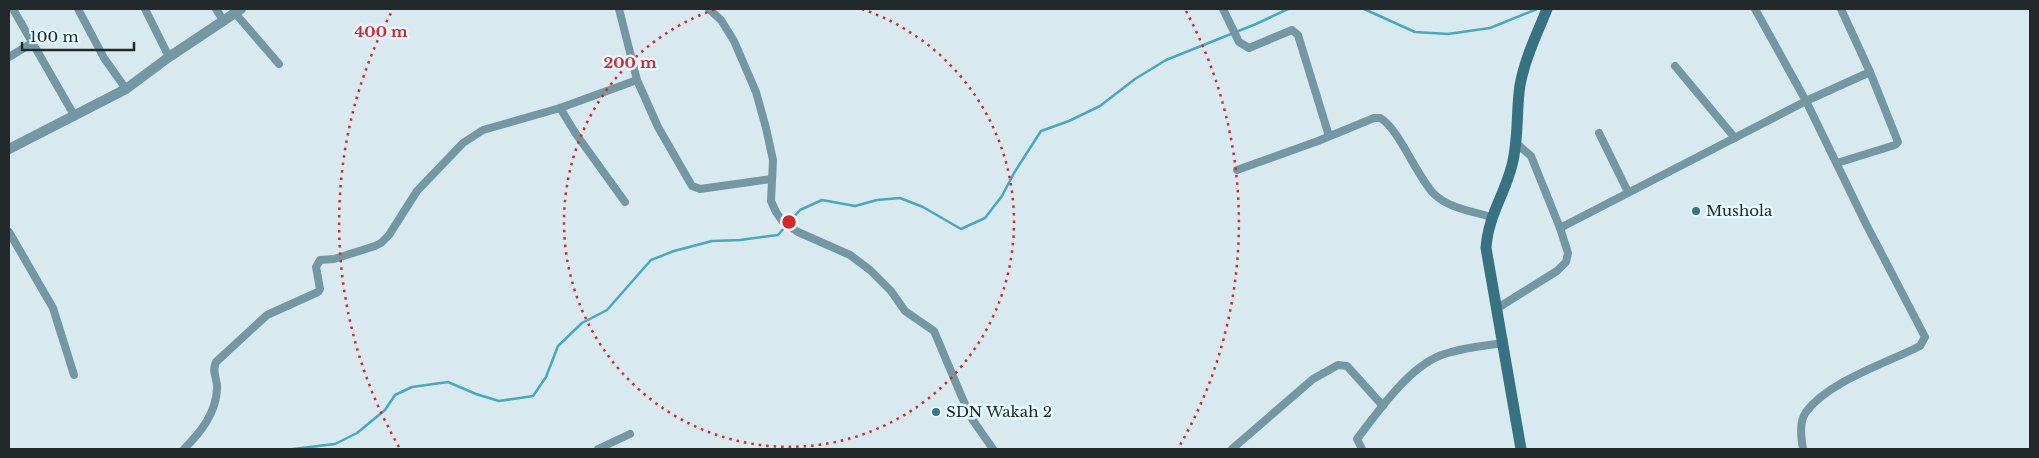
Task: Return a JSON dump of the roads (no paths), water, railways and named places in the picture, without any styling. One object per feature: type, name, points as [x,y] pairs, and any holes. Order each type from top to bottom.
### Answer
[{"type":"main road","points":[[1521,449],[1504,342],[1496,309],[1486,248],[1491,217],[1509,176],[1516,143],[1522,74],[1547,9]]},
{"type":"street","points":[[13,9],[74,115]]},
{"type":"street","points":[[78,9],[104,58],[126,89]]},
{"type":"street","points":[[145,9],[169,57]]},
{"type":"street","points":[[216,9],[223,20]]},
{"type":"street","points":[[619,9],[637,80],[658,127],[692,186],[700,189],[771,179]]},
{"type":"street","points":[[709,9],[721,20],[734,41],[756,92],[773,160],[771,179],[772,201],[776,212],[783,222],[798,232],[850,255],[870,270],[891,291],[905,312],[934,331],[972,420],[993,449]]},
{"type":"street","points":[[1223,9],[1238,42],[1249,48],[1292,30],[1298,35],[1330,136]]},
{"type":"street","points":[[1755,9],[1806,101],[1866,224],[1925,337],[1920,346],[1844,382],[1821,396],[1805,413],[1800,433],[1803,449]]},
{"type":"street","points":[[1837,163],[1895,145],[1898,142],[1870,72],[1841,9]]},
{"type":"street","points":[[9,149],[126,89],[169,57],[238,11],[279,64]]},
{"type":"street","points":[[9,57],[32,43]]},
{"type":"street","points":[[1675,66],[1735,138]]},
{"type":"street","points":[[1560,228],[1806,101],[1870,72]]},
{"type":"street","points":[[184,449],[210,416],[213,409],[218,386],[213,368],[216,362],[267,315],[311,297],[318,292],[320,289],[316,267],[320,260],[334,259],[381,243],[389,235],[417,191],[449,156],[483,130],[560,108],[637,80]]},
{"type":"street","points":[[560,108],[576,134],[625,202]]},
{"type":"street","points":[[1238,170],[1374,118],[1380,118],[1392,130],[1434,194],[1454,206],[1491,217]]},
{"type":"street","points":[[1599,134],[1628,192]]},
{"type":"street","points":[[1496,309],[1562,268],[1568,254],[1560,228],[1530,156],[1516,143]]},
{"type":"street","points":[[9,232],[53,308],[74,375]]},
{"type":"street","points":[[1362,449],[1357,439],[1383,406],[1411,376],[1438,356],[1504,342]]},
{"type":"street","points":[[1232,449],[1313,379],[1338,365],[1347,366],[1383,406]]},
{"type":"street","points":[[598,449],[630,434]]},
{"type":"waterway","points":[[293,449],[335,444],[357,433],[385,410],[395,395],[412,387],[448,382],[499,401],[533,396],[546,377],[558,346],[582,323],[607,310],[651,260],[674,251],[712,241],[740,240],[778,235],[800,210],[822,200],[855,206],[877,200],[900,198],[923,207],[961,229],[985,218],[1002,196],[1014,173],[1041,131],[1069,121],[1100,106],[1135,79],[1166,60],[1288,9]]},
{"type":"waterway","points":[[1364,9],[1415,32],[1448,34],[1490,28],[1537,9]]},
{"type":"place","name":"Mushola","points":[[1696,211]]},
{"type":"place","name":"SDN Wakah 2","points":[[936,412]]}]
